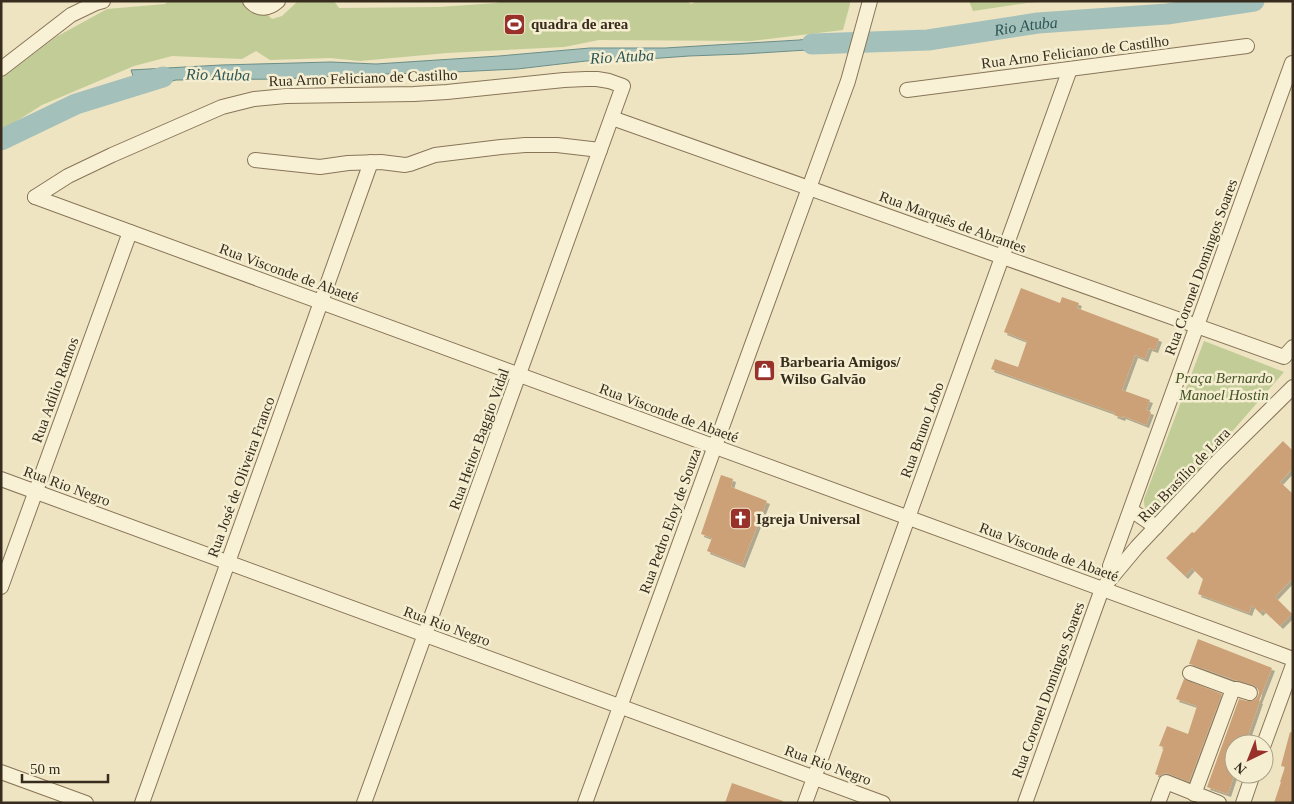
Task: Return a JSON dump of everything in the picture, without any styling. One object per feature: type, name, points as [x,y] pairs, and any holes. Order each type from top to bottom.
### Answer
[{"type":"street","points":[[1,69],[71,15],[103,1]]},
{"type":"street","points":[[250,1],[254,5],[263,8],[272,6],[278,1]]},
{"type":"street","name":"Rua Pedro Eloy de Souza","points":[[585,803],[848,81],[870,1]]},
{"type":"street","name":"Rua Arno Feliciano de Castilho","points":[[907,90],[1247,46]]},
{"type":"street","name":"Rua Coronel Domingos Soares","points":[[1110,566],[1292,64]]},
{"type":"street","name":"Rua Bruno Lobo","points":[[805,803],[1070,69]]},
{"type":"street","name":"Rua Arno Feliciano de Castilho","points":[[34,197],[68,176],[112,155],[222,107],[254,100],[286,96],[447,92],[586,79],[603,80],[623,86]]},
{"type":"street","name":"Rua Heitor Baggio Vidal","points":[[364,803],[623,86]]},
{"type":"street","name":"Rua Marquês de Abrantes","points":[[612,118],[1197,326],[1288,352]]},
{"type":"street","points":[[255,160],[320,167],[371,162],[389,162],[405,165],[435,155],[525,145],[557,145],[600,150]]},
{"type":"street","name":"Rua José de Oliveira Franco","points":[[142,803],[371,162]]},
{"type":"street","name":"Rua Visconde de Abaeté","points":[[34,197],[1293,659]]},
{"type":"street","name":"Rua Adílio Ramos","points":[[1,587],[130,232]]},
{"type":"street","name":"Rua Brasílio de Lara","points":[[1102,589],[1156,527],[1217,462],[1293,386]]},
{"type":"street","name":"Rua Rio Negro","points":[[1,479],[882,803]]},
{"type":"street","points":[[1130,510],[1156,527]]},
{"type":"street","name":"Rua Coronel Domingos Soares","points":[[1025,803],[1102,589]]},
{"type":"street","points":[[1268,734],[1293,665]]},
{"type":"street","points":[[1190,673],[1250,693]]},
{"type":"street","points":[[1194,794],[1232,688]]},
{"type":"street","points":[[1,772],[86,803]]},
{"type":"street","points":[[1158,803],[1166,782],[1219,803]]},
{"type":"street","points":[[1243,803],[1250,784]]},
{"type":"green space","points":[[169,1],[243,1],[266,13],[272,19],[282,16],[298,1],[334,1],[339,8],[439,7],[503,1],[686,1],[691,4],[698,1],[850,1],[850,4],[843,30],[751,41],[599,40],[564,47],[447,53],[360,61],[330,58],[270,60],[256,51],[242,59],[172,56],[134,66],[42,105],[1,131],[1,79],[56,37],[107,9],[165,4]]},
{"type":"green space","points":[[969,1],[1060,1],[1027,3],[973,11]]},
{"type":"green space","name":"Praça Bernardo Manoel Hostin","points":[[1204,341],[1284,372],[1171,502],[1153,515],[1146,509],[1144,499]]},
{"type":"water","points":[[846,34],[839,48],[586,61],[517,69],[455,72],[281,79],[176,80],[138,90],[131,70],[331,62],[376,64],[590,48],[665,48],[799,40]]},
{"type":"building","points":[[1021,288],[1060,303],[1062,297],[1079,303],[1077,308],[1159,339],[1155,350],[1149,348],[1145,359],[1135,355],[1122,390],[1150,400],[1146,410],[1151,412],[1146,425],[1123,416],[1122,418],[1114,415],[1115,413],[991,369],[995,359],[1018,367],[1027,341],[1004,332]]},
{"type":"building","points":[[1283,441],[1293,451],[1293,468],[1280,482],[1293,494],[1293,578],[1275,597],[1292,614],[1280,626],[1263,610],[1260,613],[1252,605],[1249,613],[1198,594],[1203,579],[1192,568],[1185,576],[1166,558],[1192,532],[1194,533]]},
{"type":"building","name":"Igreja Universal","points":[[721,475],[733,479],[731,487],[767,501],[742,565],[707,551],[712,538],[701,534]]},
{"type":"building","points":[[1198,639],[1272,668],[1248,734],[1226,734],[1239,699],[1252,701],[1256,699],[1259,692],[1257,687],[1189,664]]},
{"type":"building","points":[[1184,679],[1222,694],[1189,782],[1169,774],[1164,773],[1160,776],[1155,774],[1164,747],[1159,746],[1167,726],[1188,734],[1197,706],[1176,699]]},
{"type":"building","points":[[1290,732],[1293,733],[1293,803],[1274,803],[1285,767],[1281,766]]},
{"type":"building","points":[[1224,740],[1224,784],[1231,784],[1228,794],[1207,787]]},
{"type":"building","points":[[732,783],[783,801],[783,803],[725,803]]},
{"type":"waterway","name":"Rio Atuba","points":[[812,44],[928,40],[1038,23],[1167,14],[1254,1]]},
{"type":"waterway","name":"Rio Atuba","points":[[1,140],[76,104],[163,77]]},
{"type":"place","name":"quadra de area","points":[[515,24]]},
{"type":"place","name":"Barbearia Amigos/ Wilso Galvão","points":[[764,371]]},
{"type":"place","name":"Igreja Universal","points":[[740,519]]}]
